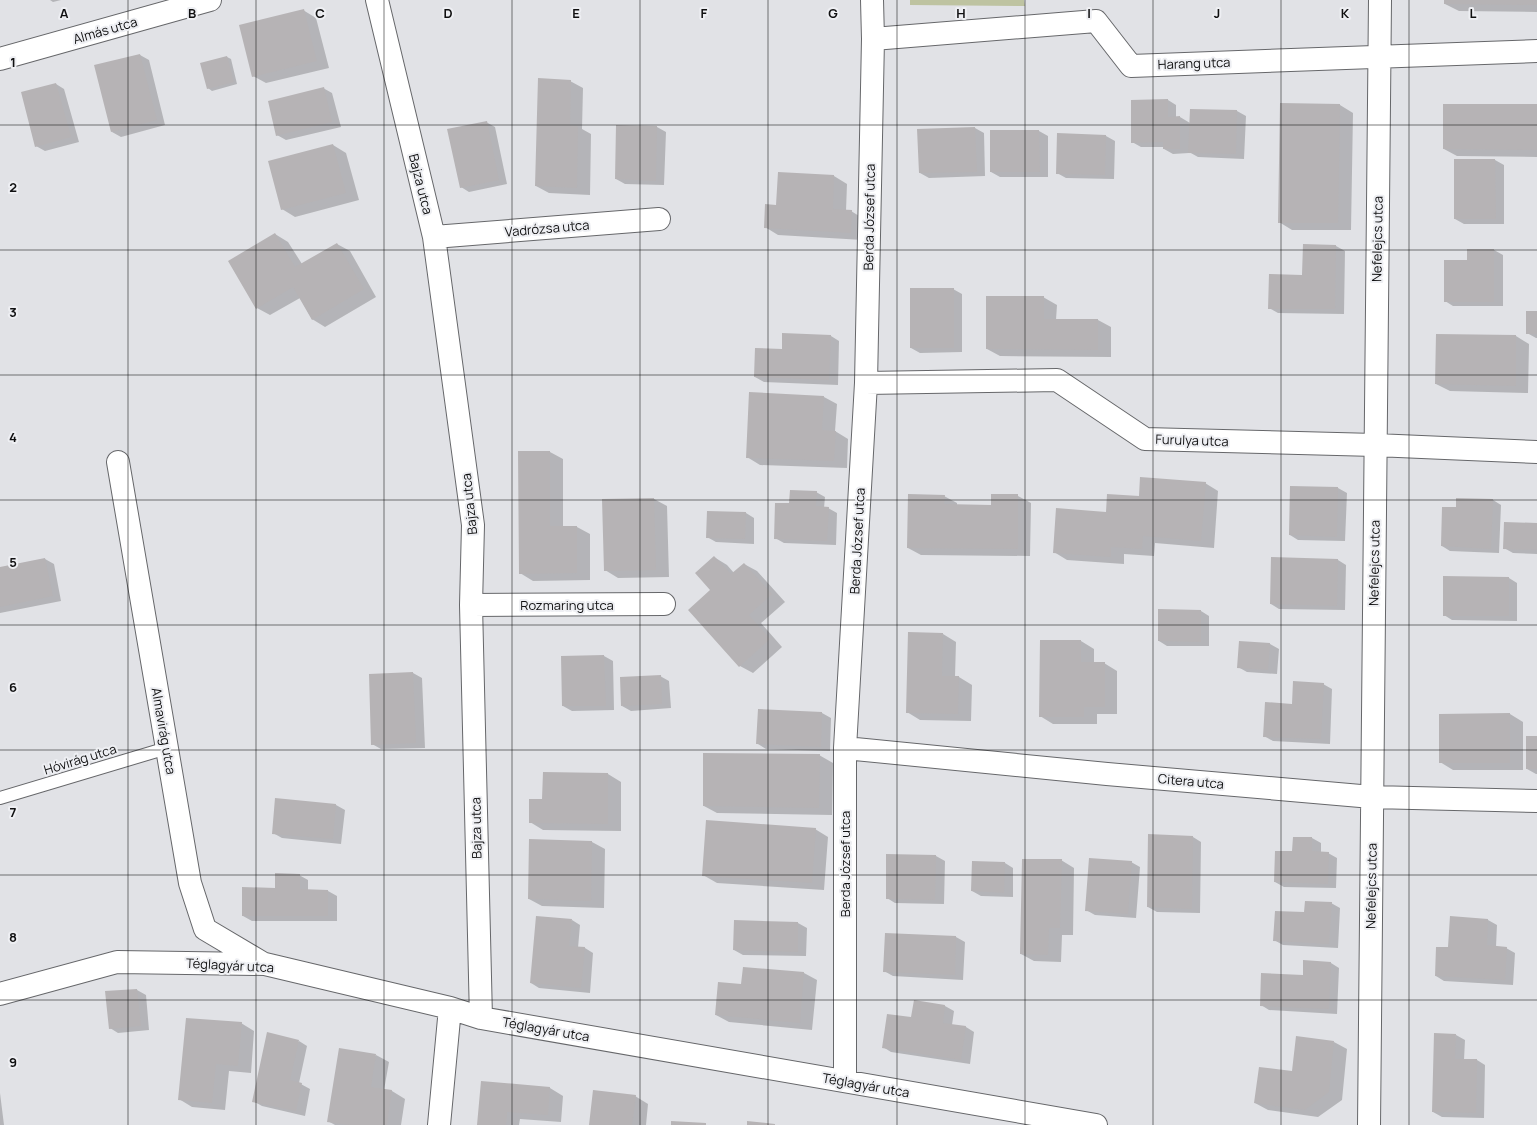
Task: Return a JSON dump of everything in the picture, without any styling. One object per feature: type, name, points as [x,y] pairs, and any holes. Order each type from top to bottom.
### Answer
[{"type":"street","name":"Almás utca","points":[[0,59],[210,0]]},
{"type":"street","name":"Bajza utca","points":[[377,0],[434,237],[473,525],[471,605],[481,1018]]},
{"type":"street","name":"Berda József utca","points":[[845,1081],[845,748],[866,383],[873,39],[872,0]]},
{"type":"street","name":"Nefelejcs utca","points":[[1369,1125],[1380,0]]},
{"type":"street","name":"Harang utca","points":[[873,39],[1096,21],[1131,66],[1537,51]]},
{"type":"street","name":"Vadrózsa utca","points":[[434,237],[659,219]]},
{"type":"street","name":"Furulya utca","points":[[866,383],[1057,380],[1145,439],[1376,445],[1537,452]]},
{"type":"street","name":"Almavirág utca","points":[[118,462],[190,883],[205,929],[266,964]]},
{"type":"street","name":"Rozmaring utca","points":[[471,605],[664,604]]},
{"type":"street","name":"Citera utca","points":[[845,748],[1107,774],[1372,797],[1537,801]]},
{"type":"street","name":"Téglagyár utca","points":[[0,994],[117,962],[266,964],[450,1008],[481,1018],[1096,1125]]},
{"type":"street","points":[[439,1125],[450,1008]]},
{"type":"lane","name":"Hóvirág utca","points":[[0,798],[167,748]]},
{"type":"green space","points":[[910,0],[1024,0],[1025,6],[910,5]]},
{"type":"building","points":[[1444,0],[1537,0],[1537,5],[1444,4]]},
{"type":"building","points":[[304,9],[317,61],[252,77],[239,25]]},
{"type":"building","points":[[140,54],[157,120],[111,132],[94,65]]},
{"type":"building","points":[[227,56],[234,82],[207,89],[200,63]]},
{"type":"building","points":[[538,78],[571,80],[570,125],[578,126],[577,188],[535,186]]},
{"type":"building","points":[[56,83],[71,137],[35,147],[21,92]]},
{"type":"building","points":[[324,87],[332,122],[276,136],[268,101]]},
{"type":"building","points":[[1168,99],[1168,117],[1180,116],[1180,149],[1163,149],[1163,142],[1131,143],[1131,100]]},
{"type":"building","points":[[1280,103],[1340,104],[1338,223],[1278,223]]},
{"type":"building","points":[[1443,104],[1537,104],[1537,150],[1443,149]]},
{"type":"building","points":[[1190,109],[1237,110],[1236,154],[1188,153]]},
{"type":"building","points":[[487,121],[499,180],[460,188],[447,129]]},
{"type":"building","points":[[616,125],[657,126],[656,181],[615,179]]},
{"type":"building","points":[[975,127],[977,172],[919,173],[917,129]]},
{"type":"building","points":[[990,130],[1039,130],[1040,172],[990,172]]},
{"type":"building","points":[[1057,133],[1106,135],[1105,175],[1056,174]]},
{"type":"building","points":[[333,144],[346,193],[281,210],[268,161]]},
{"type":"building","points":[[1454,159],[1495,159],[1496,219],[1454,219]]},
{"type":"building","points":[[778,172],[834,175],[833,209],[852,210],[851,233],[764,228],[765,204],[776,205]]},
{"type":"building","points":[[275,233],[295,267],[337,243],[364,289],[312,320],[293,287],[256,309],[228,261]]},
{"type":"building","points":[[1303,244],[1336,245],[1335,309],[1268,309],[1269,274],[1302,275]]},
{"type":"building","points":[[1467,249],[1494,249],[1494,302],[1444,302],[1444,260],[1467,260]]},
{"type":"building","points":[[910,288],[954,288],[954,348],[910,348]]},
{"type":"building","points":[[986,296],[1044,296],[1044,319],[1098,319],[1098,350],[986,349]]},
{"type":"building","points":[[1526,311],[1537,311],[1537,334],[1526,334]]},
{"type":"building","points":[[782,333],[831,335],[829,380],[754,377],[755,348],[782,349]]},
{"type":"building","points":[[1436,334],[1516,335],[1516,386],[1435,384]]},
{"type":"building","points":[[749,392],[824,396],[822,430],[836,431],[834,461],[746,458]]},
{"type":"building","points":[[518,451],[550,451],[550,526],[577,526],[577,573],[519,574]]},
{"type":"building","points":[[1140,477],[1206,482],[1201,541],[1143,536],[1142,549],[1111,547],[1111,557],[1053,553],[1056,508],[1106,512],[1107,494],[1139,496]]},
{"type":"building","points":[[1290,486],[1338,487],[1337,537],[1289,535]]},
{"type":"building","points":[[790,490],[817,491],[816,506],[829,507],[827,541],[774,539],[775,503],[789,503]]},
{"type":"building","points":[[908,494],[945,495],[944,504],[991,505],[991,494],[1018,494],[1018,549],[907,548]]},
{"type":"building","points":[[654,498],[656,570],[604,571],[602,499]]},
{"type":"building","points":[[1456,498],[1493,499],[1491,549],[1441,546],[1442,507],[1456,507]]},
{"type":"building","points":[[707,511],[746,512],[745,539],[706,538]]},
{"type":"building","points":[[1504,522],[1537,523],[1537,550],[1503,549]]},
{"type":"building","points":[[714,556],[731,574],[744,563],[772,594],[749,615],[770,639],[739,667],[688,610],[710,590],[695,573]]},
{"type":"building","points":[[1271,557],[1338,559],[1337,606],[1270,604]]},
{"type":"building","points":[[45,558],[53,596],[0,607],[0,567]]},
{"type":"building","points":[[1443,576],[1509,577],[1509,616],[1443,616]]},
{"type":"building","points":[[1158,609],[1201,610],[1201,642],[1158,641]]},
{"type":"building","points":[[908,632],[943,633],[942,676],[959,676],[958,714],[906,713]]},
{"type":"building","points":[[1040,640],[1081,640],[1081,662],[1105,662],[1105,707],[1084,707],[1084,717],[1039,717]]},
{"type":"building","points":[[1239,641],[1270,643],[1268,670],[1237,668]]},
{"type":"building","points":[[604,655],[606,706],[562,706],[561,656]]},
{"type":"building","points":[[413,672],[416,743],[371,745],[369,674]]},
{"type":"building","points":[[661,675],[662,704],[621,706],[620,677]]},
{"type":"building","points":[[1293,681],[1324,683],[1321,739],[1263,737],[1265,702],[1292,704]]},
{"type":"building","points":[[758,709],[822,712],[821,747],[756,744]]},
{"type":"building","points":[[1510,713],[1510,763],[1439,763],[1439,714]]},
{"type":"building","points":[[1526,736],[1537,736],[1537,769],[1526,769]]},
{"type":"building","points":[[703,753],[820,754],[819,808],[703,806]]},
{"type":"building","points":[[543,772],[608,773],[608,824],[529,823],[529,799],[542,799]]},
{"type":"building","points":[[275,798],[336,804],[333,839],[272,834]]},
{"type":"building","points":[[706,820],[816,828],[812,883],[702,876]]},
{"type":"building","points":[[1148,834],[1193,836],[1192,909],[1147,907]]},
{"type":"building","points":[[1293,837],[1312,837],[1312,851],[1329,852],[1328,884],[1274,882],[1275,851],[1292,851]]},
{"type":"building","points":[[529,839],[592,841],[591,901],[528,899]]},
{"type":"building","points":[[886,854],[936,855],[935,900],[886,899]]},
{"type":"building","points":[[1089,858],[1132,861],[1128,914],[1085,911]]},
{"type":"building","points":[[1022,859],[1062,859],[1060,928],[1049,928],[1048,955],[1020,954]]},
{"type":"building","points":[[972,861],[1005,862],[1004,893],[971,891]]},
{"type":"building","points":[[275,873],[300,874],[300,889],[328,890],[328,916],[242,916],[242,887],[275,888]]},
{"type":"building","points":[[1305,901],[1332,902],[1329,944],[1273,941],[1275,911],[1304,912]]},
{"type":"building","points":[[536,916],[572,919],[569,946],[585,947],[581,988],[530,983]]},
{"type":"building","points":[[1450,916],[1488,919],[1487,945],[1507,947],[1505,980],[1435,976],[1436,947],[1448,947]]},
{"type":"building","points":[[734,920],[798,922],[798,952],[733,950]]},
{"type":"building","points":[[885,933],[956,936],[955,975],[883,972]]},
{"type":"building","points":[[1303,960],[1331,962],[1329,1009],[1260,1006],[1261,973],[1303,975]]},
{"type":"building","points":[[743,967],[804,972],[800,1023],[715,1015],[718,982],[741,984]]},
{"type":"building","points":[[137,989],[141,1026],[109,1029],[105,991]]},
{"type":"building","points":[[914,1000],[945,1005],[943,1023],[966,1026],[961,1060],[882,1048],[887,1014],[911,1017]]},
{"type":"building","points":[[186,1018],[242,1022],[238,1066],[216,1064],[212,1103],[178,1100]]},
{"type":"building","points":[[267,1032],[299,1040],[290,1080],[302,1083],[296,1111],[252,1102]]},
{"type":"building","points":[[1434,1033],[1456,1034],[1455,1059],[1477,1059],[1476,1113],[1432,1112]]},
{"type":"building","points":[[1296,1036],[1334,1041],[1329,1092],[1305,1110],[1254,1103],[1259,1067],[1292,1071]]},
{"type":"building","points":[[339,1048],[376,1054],[371,1087],[392,1090],[387,1125],[349,1125],[327,1122]]},
{"type":"building","points":[[481,1081],[550,1087],[548,1115],[507,1112],[506,1125],[477,1125]]},
{"type":"building","points":[[593,1090],[636,1095],[632,1125],[589,1125]]},
{"type":"building","points":[[671,1121],[706,1123],[706,1125],[671,1125]]},
{"type":"building","points":[[747,1121],[775,1124],[775,1125],[747,1125]]}]
